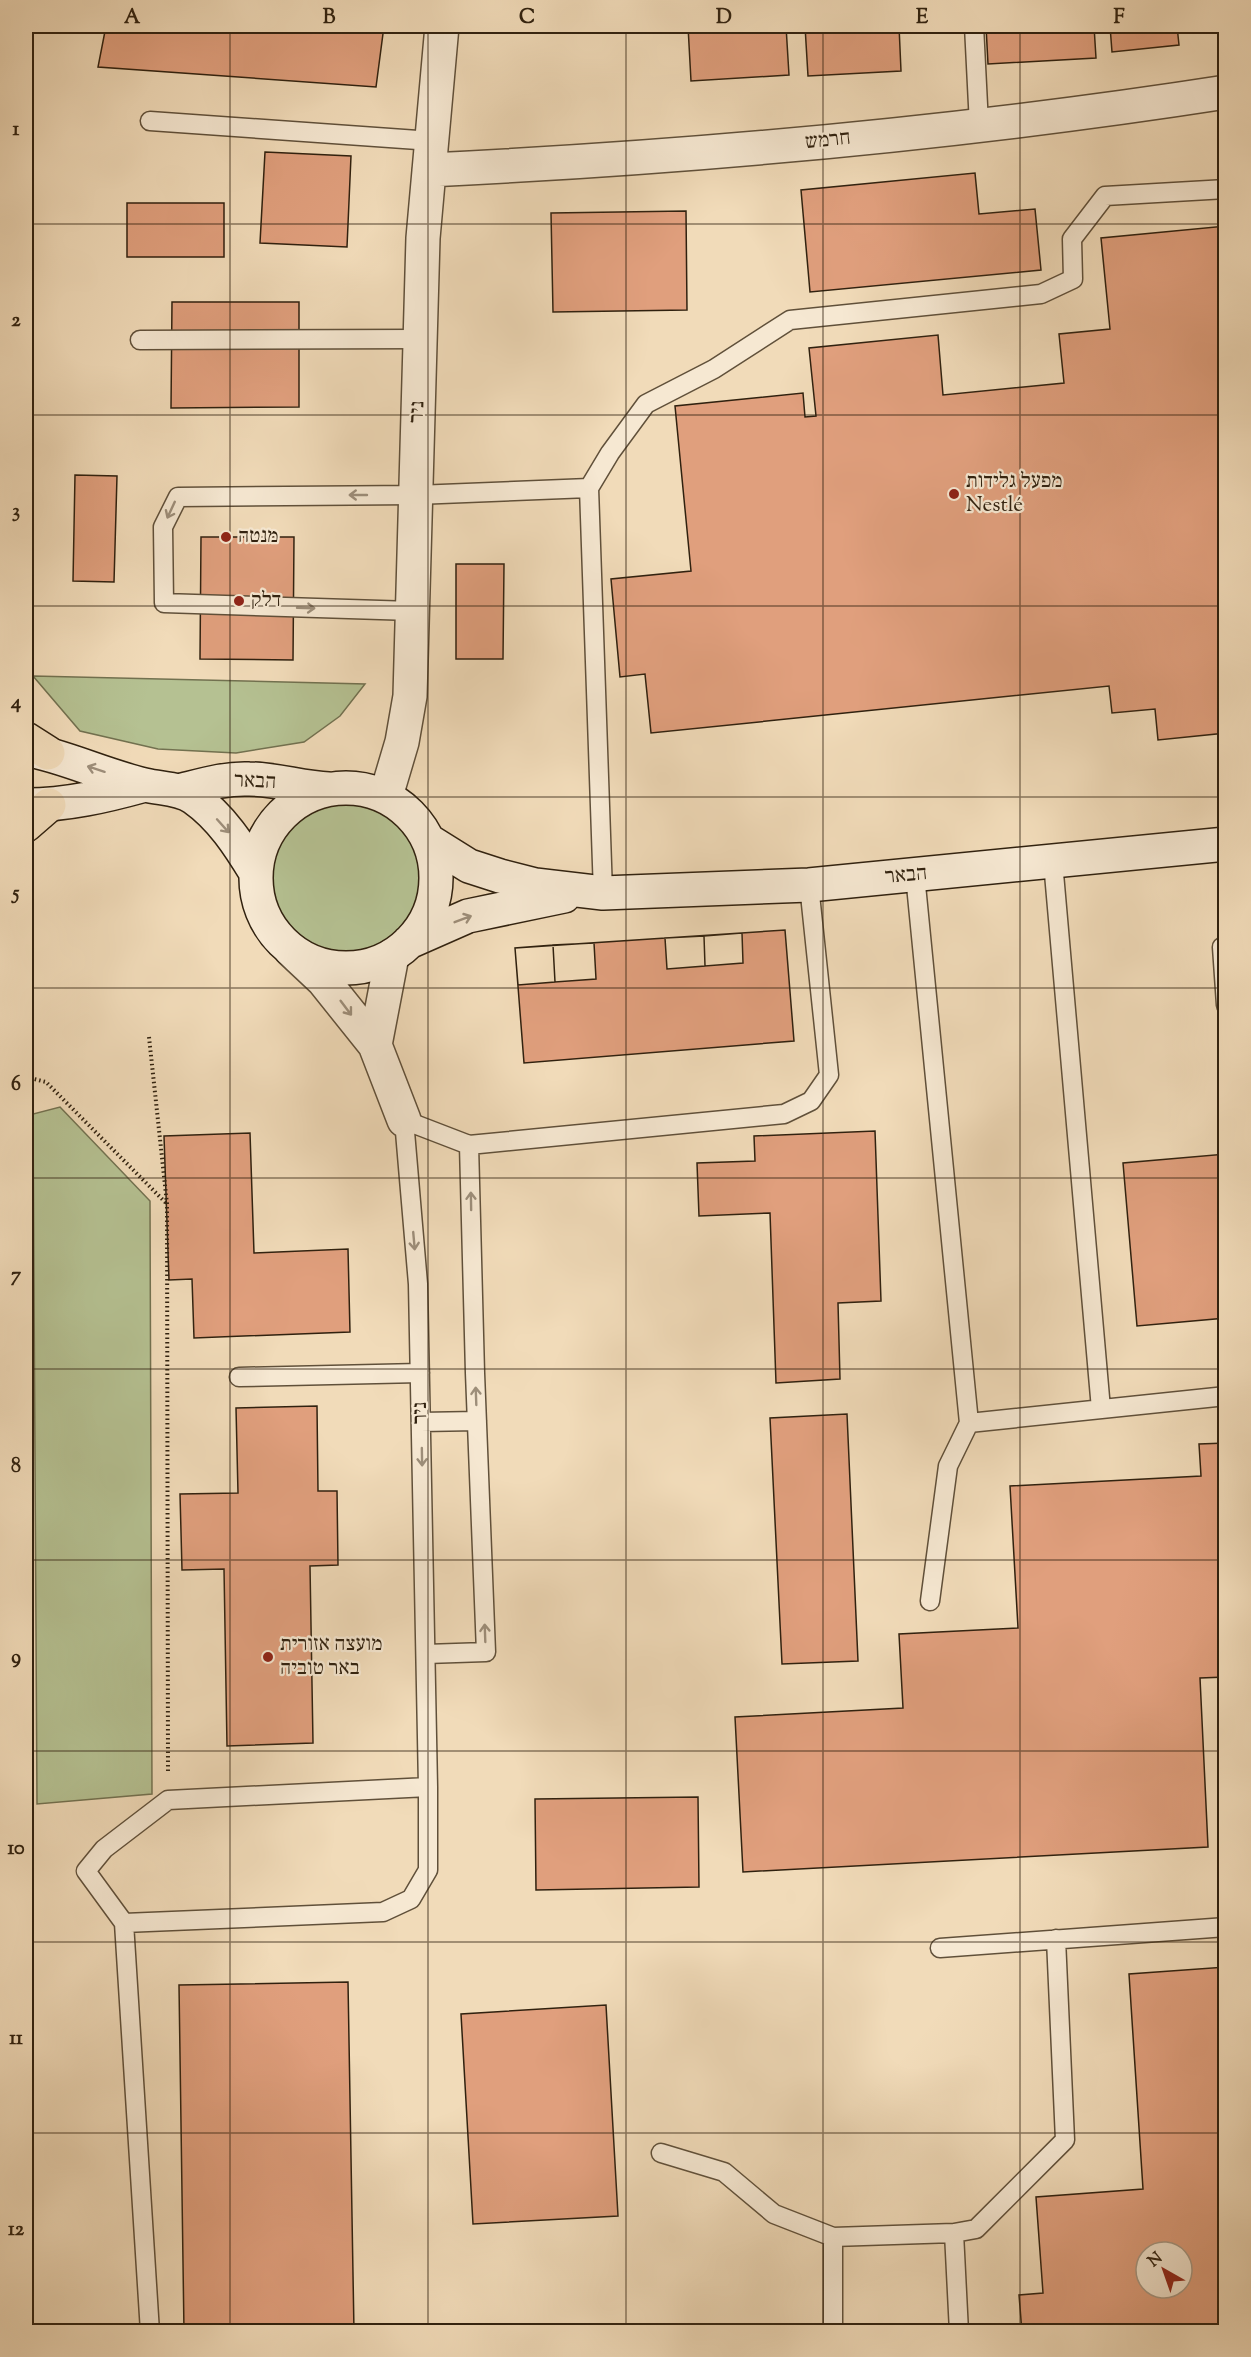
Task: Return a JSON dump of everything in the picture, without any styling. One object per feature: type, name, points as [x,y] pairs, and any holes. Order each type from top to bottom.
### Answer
[{"type":"street","name":"ניר","points":[[386,796],[402,742],[410,696],[423,238],[442,26]]},
{"type":"street","name":"חרמש","points":[[431,156],[604,162],[1049,118],[1226,92]]},
{"type":"street","name":"הבאר","points":[[33,747],[145,785],[179,791],[193,797],[226,828],[256,873]]},
{"type":"street","name":"הבאר","points":[[179,791],[226,780],[249,778],[308,788],[331,789]]},
{"type":"street","name":"הבאר","points":[[33,812],[145,785]]},
{"type":"street","points":[[359,788],[386,796],[404,808],[419,823],[429,842],[436,867],[435,895],[426,921],[401,949],[368,965],[341,968],[315,963],[291,950],[275,934],[263,916],[257,895],[256,873],[264,842],[271,827],[287,809],[308,796],[331,789],[359,788]]},
{"type":"street","name":"הבאר","points":[[429,842],[469,866],[500,876],[535,885],[595,892],[808,885],[1226,844]]},
{"type":"street","name":"הבאר","points":[[401,949],[468,916],[595,892]]},
{"type":"street","points":[[375,1045],[401,949]]},
{"type":"street","name":"ניר","points":[[291,950],[324,980],[375,1045],[404,1120]]},
{"type":"lane","points":[[974,26],[979,125]]},
{"type":"lane","points":[[150,121],[431,156]]},
{"type":"lane","points":[[595,892],[589,488],[610,453],[646,404],[714,369],[790,320],[1041,294],[1072,279],[1072,239],[1105,196],[1226,189]]},
{"type":"lane","points":[[140,340],[420,339]]},
{"type":"lane","points":[[412,611],[164,603],[163,527],[178,497],[416,495],[589,488]]},
{"type":"lane","points":[[1053,862],[1101,1409]]},
{"type":"lane","points":[[915,875],[969,1423],[948,1466],[930,1601]]},
{"type":"lane","points":[[404,1120],[469,1145],[783,1114],[810,1101],[829,1075],[808,885]]},
{"type":"lane","points":[[1222,947],[1226,1005]]},
{"type":"lane","name":"ניר","points":[[124,1923],[383,1912],[411,1899],[428,1870],[418,1284],[404,1120]]},
{"type":"lane","points":[[426,1654],[486,1652],[469,1145]]},
{"type":"lane","points":[[239,1377],[420,1373]]},
{"type":"lane","points":[[969,1423],[1226,1396]]},
{"type":"lane","points":[[421,1422],[477,1420]]},
{"type":"lane","points":[[150,2331],[124,1923],[86,1871],[104,1849],[168,1800],[428,1787]]},
{"type":"lane","points":[[940,1948],[1226,1927]]},
{"type":"lane","points":[[661,2153],[724,2172],[774,2214],[833,2237],[954,2233],[976,2229],[1065,2140],[1056,1940]]},
{"type":"lane","points":[[954,2233],[959,2331]]},
{"type":"lane","points":[[833,2237],[833,2331]]},
{"type":"path","points":[[149,1037],[166,1204],[168,1800]]},
{"type":"path","points":[[26,1077],[46,1082],[166,1204]]},
{"type":"green space","points":[[33,676],[365,684],[340,716],[304,742],[236,753],[158,749],[80,731]]},
{"type":"green space","points":[[346,804],[374,810],[398,826],[414,850],[420,878],[414,906],[398,930],[374,946],[346,952],[318,946],[294,930],[278,906],[272,878],[278,850],[294,826],[318,810]]},
{"type":"green space","points":[[60,1107],[150,1201],[152,1794],[37,1804],[33,1114]]},
{"type":"building","points":[[106,26],[384,26],[376,87],[98,67]]},
{"type":"building","points":[[688,26],[786,26],[789,75],[691,81]]},
{"type":"building","points":[[805,26],[899,26],[901,71],[808,76]]},
{"type":"building","points":[[986,26],[1094,26],[1096,58],[988,64]]},
{"type":"building","points":[[1110,26],[1177,26],[1179,45],[1112,52]]},
{"type":"building","points":[[265,152],[351,156],[347,247],[260,243]]},
{"type":"building","points":[[975,173],[979,214],[1035,209],[1041,270],[810,292],[801,190]]},
{"type":"building","points":[[127,203],[224,203],[224,257],[127,257]]},
{"type":"building","points":[[686,211],[687,310],[553,312],[551,213]]},
{"type":"building","name":"מפעל גלידות Nestlé","points":[[1226,226],[1226,733],[1158,740],[1155,709],[1112,713],[1109,686],[651,733],[645,674],[620,677],[611,579],[691,571],[675,406],[803,393],[805,417],[816,416],[809,348],[938,335],[943,395],[1064,383],[1059,334],[1110,329],[1101,238]]},
{"type":"building","points":[[172,302],[299,302],[299,407],[171,408]]},
{"type":"building","points":[[75,475],[117,476],[114,582],[73,581]]},
{"type":"building","points":[[201,537],[294,537],[293,660],[200,659]]},
{"type":"building","points":[[456,564],[504,564],[503,659],[456,659]]},
{"type":"building","points":[[785,930],[794,1041],[524,1063],[515,948]]},
{"type":"building","points":[[742,933],[743,963],[705,966],[704,936]]},
{"type":"building","points":[[704,936],[705,966],[667,969],[665,938]]},
{"type":"building","points":[[594,943],[596,979],[555,982],[553,945]]},
{"type":"building","points":[[553,945],[555,982],[518,985],[515,948]]},
{"type":"building","points":[[875,1131],[881,1301],[838,1303],[840,1379],[776,1383],[770,1213],[699,1216],[697,1163],[755,1161],[754,1136]]},
{"type":"building","points":[[250,1133],[254,1253],[348,1249],[350,1332],[194,1338],[192,1279],[169,1280],[164,1136]]},
{"type":"building","points":[[1226,1154],[1226,1318],[1137,1326],[1123,1163]]},
{"type":"building","name":"מועצה אזורית באר טוביה","points":[[317,1406],[318,1491],[337,1491],[338,1565],[310,1566],[313,1743],[227,1746],[224,1569],[182,1570],[180,1494],[238,1493],[236,1408]]},
{"type":"building","points":[[847,1414],[858,1661],[782,1664],[770,1418]]},
{"type":"building","points":[[1226,1443],[1226,1677],[1200,1678],[1208,1847],[743,1872],[735,1717],[903,1708],[899,1634],[1018,1628],[1010,1486],[1201,1476],[1199,1444]]},
{"type":"building","points":[[698,1797],[699,1887],[536,1890],[535,1799]]},
{"type":"building","points":[[1226,1967],[1226,2332],[1022,2332],[1019,2295],[1043,2293],[1036,2197],[1143,2189],[1129,1974]]},
{"type":"building","points":[[348,1982],[354,2332],[184,2332],[179,1985]]},
{"type":"building","points":[[606,2005],[618,2216],[473,2224],[461,2014]]},
{"type":"place","name":"מפעל גלידות Nestlé","points":[[954,494]]},
{"type":"place","name":"מנטה","points":[[226,537]]},
{"type":"place","name":"דלק","points":[[239,601]]},
{"type":"place","name":"מועצה אזורית באר טוביה","points":[[268,1657]]}]
